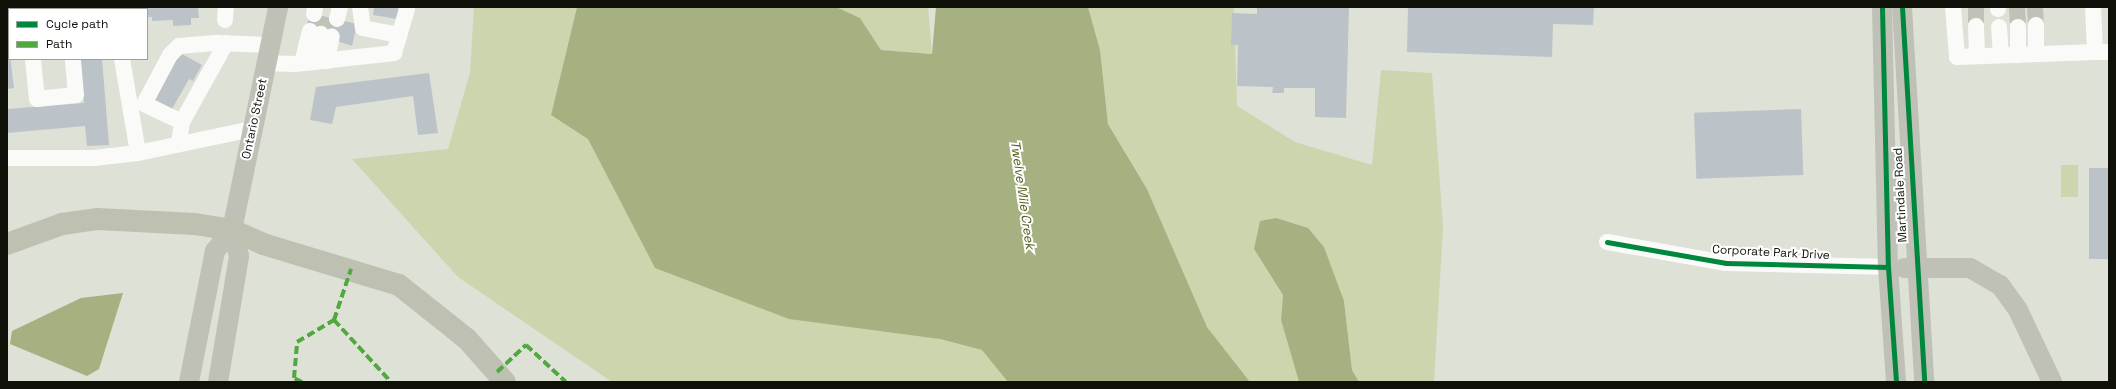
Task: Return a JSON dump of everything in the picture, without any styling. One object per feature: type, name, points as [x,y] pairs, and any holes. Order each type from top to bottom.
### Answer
[{"type":"highway","points":[[7,244],[62,224],[96,219],[188,223],[232,230],[263,244],[399,285],[467,339],[505,382]]},
{"type":"main road","name":"Ontario Street","points":[[219,378],[240,256],[232,230],[278,7]]},
{"type":"main road","name":"Martindale Road","points":[[1882,7],[1888,267],[1896,382]]},
{"type":"main road","name":"Martindale Road","points":[[1902,7],[1916,268],[1924,382]]},
{"type":"main road","name":"Ontario Street","points":[[190,376],[215,250],[232,230]]},
{"type":"main road","points":[[1888,267],[1970,268],[2000,285],[2018,310],[2052,382]]},
{"type":"street","points":[[360,7],[363,28],[399,35]]},
{"type":"street","points":[[1953,7],[1957,57],[2102,52],[2093,7]]},
{"type":"street","points":[[182,122],[144,104],[170,55],[178,46],[187,44],[226,43],[268,54],[315,62],[394,53],[407,9]]},
{"type":"street","points":[[2036,25],[2036,54]]},
{"type":"street","points":[[1976,26],[1977,56]]},
{"type":"street","points":[[1999,27],[2001,55]]},
{"type":"street","points":[[2018,27],[2018,55]]},
{"type":"street","points":[[315,62],[321,34],[315,62]]},
{"type":"street","points":[[179,143],[182,122],[226,43]]},
{"type":"street","points":[[33,60],[37,99],[76,95],[73,60]]},
{"type":"street","points":[[122,60],[138,153]]},
{"type":"street","points":[[7,158],[94,158],[138,153],[179,143],[252,129]]},
{"type":"street","name":"Corporate Park Drive","points":[[1607,242],[1726,263],[1888,267]]},
{"type":"shaded area","points":[[474,7],[577,7],[551,115],[588,138],[655,268],[983,350],[1008,382],[612,382],[458,277],[352,159],[448,149],[470,73]]},
{"type":"shaded area","points":[[928,7],[932,54],[881,50],[860,18],[836,8]]},
{"type":"shaded area","points":[[1088,7],[1234,7],[1237,106],[1295,142],[1372,165],[1381,70],[1432,73],[1443,227],[1434,382],[1359,382],[1352,370],[1344,301],[1254,249],[1283,295],[1281,320],[1299,382],[1250,382],[1207,327],[1147,189],[1108,124],[1100,50]]},
{"type":"shaded area","points":[[2061,165],[2078,165],[2078,197],[2061,197]]},
{"type":"water","name":"Twelve Mile Creek","points":[[577,7],[836,7],[860,18],[881,50],[932,54],[936,7],[1088,7],[1100,50],[1108,124],[1147,189],[1207,327],[1250,382],[1008,382],[982,350],[940,339],[789,319],[655,268],[588,139],[551,115]]},
{"type":"water","points":[[1276,218],[1308,228],[1324,247],[1344,301],[1352,370],[1359,382],[1299,382],[1281,320],[1283,295],[1254,249],[1260,221]]},
{"type":"water","points":[[123,293],[99,369],[87,376],[10,344],[12,331],[81,298]]},
{"type":"building","points":[[198,7],[199,18],[191,18],[191,25],[173,26],[173,20],[152,21],[152,17],[148,17],[148,8],[146,8]]},
{"type":"building","points":[[374,7],[399,7],[397,19],[373,15]]},
{"type":"building","points":[[1257,7],[1349,7],[1346,118],[1315,117],[1315,88],[1284,88],[1284,93],[1272,93],[1273,87],[1237,86],[1238,45],[1231,45],[1232,13],[1257,14]]},
{"type":"building","points":[[1408,7],[1594,7],[1593,25],[1553,24],[1552,57],[1407,52]]},
{"type":"building","points":[[310,13],[357,24],[352,46],[306,30]]},
{"type":"building","points":[[7,31],[8,60],[11,60],[14,88],[7,89]]},
{"type":"building","points":[[180,53],[202,65],[193,81],[189,79],[172,109],[154,99]]},
{"type":"building","points":[[80,60],[102,60],[109,145],[87,146],[85,126],[7,133],[7,109],[84,103]]},
{"type":"building","points":[[429,73],[438,133],[418,135],[413,96],[336,107],[332,124],[310,120],[316,87]]},
{"type":"building","points":[[1801,109],[1803,175],[1696,179],[1694,113]]},
{"type":"building","points":[[2089,168],[2109,168],[2109,259],[2089,259]]},
{"type":"tunnel","points":[[1976,7],[1976,26]]},
{"type":"tunnel","points":[[2017,7],[2018,27]]},
{"type":"tunnel","points":[[2035,7],[2036,25]]},
{"type":"tunnel","points":[[321,34],[326,17]]},
{"type":"marked path","points":[[302,382],[294,378],[297,342],[334,320],[351,269]]},
{"type":"marked path","points":[[334,320],[391,382]]},
{"type":"marked path","points":[[497,372],[526,345],[566,382]]},
{"type":"cycle path","points":[[1882,7],[1888,267],[1896,382]]},
{"type":"cycle path","points":[[1902,7],[1924,382]]},
{"type":"cycle path","points":[[1607,242],[1726,263],[1888,267]]}]
